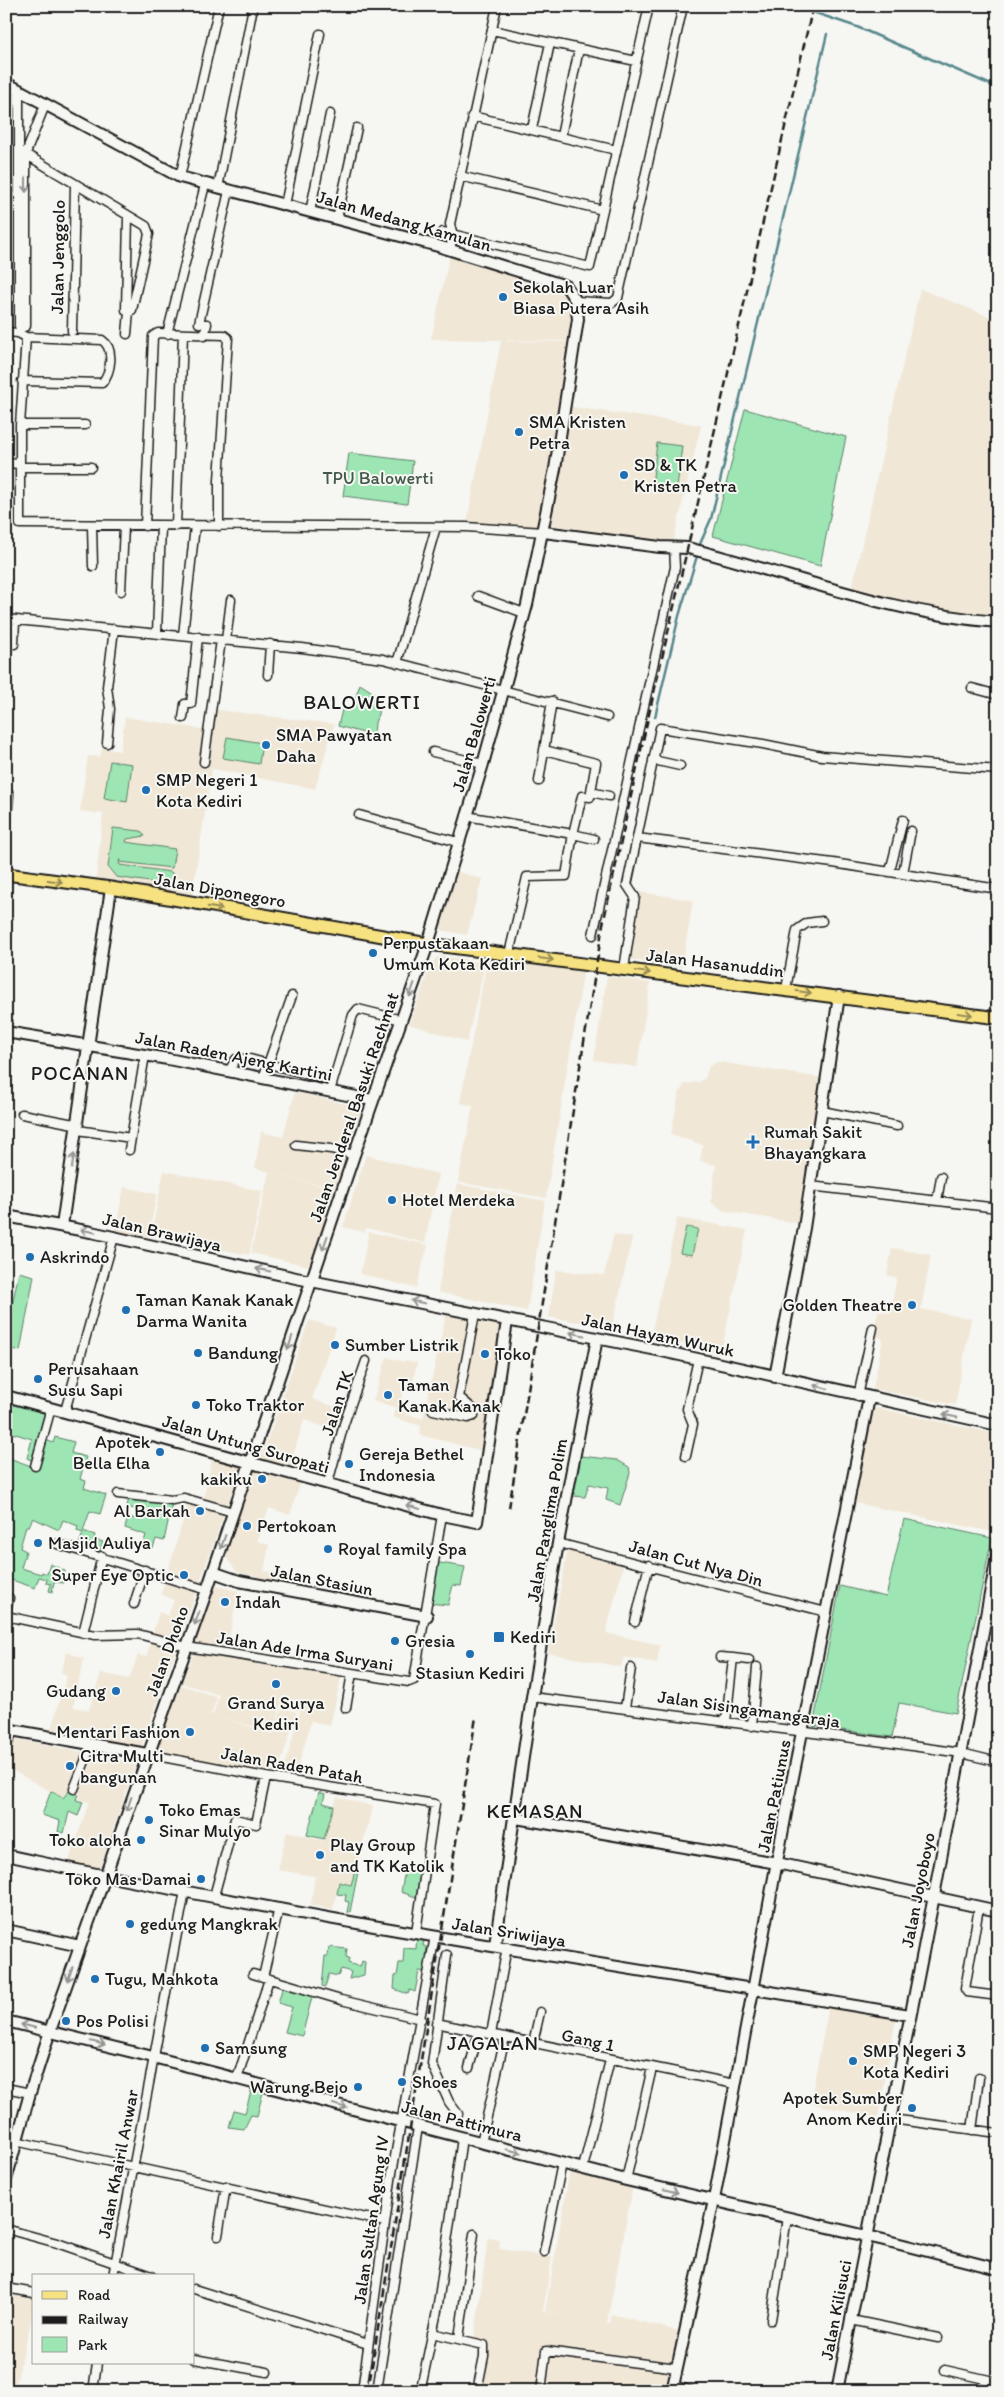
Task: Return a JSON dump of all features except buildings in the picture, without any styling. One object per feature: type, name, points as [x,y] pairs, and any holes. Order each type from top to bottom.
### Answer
[{"type":"main road","name":"Jalan Diponegoro","points":[[6,874],[111,888],[428,944]]},
{"type":"main road","name":"Jalan Hasanuddin","points":[[428,944],[998,1018]]},
{"type":"street","points":[[180,177],[219,6]]},
{"type":"street","points":[[218,188],[252,12],[251,6]]},
{"type":"street","points":[[450,250],[452,235],[450,224],[497,6]]},
{"type":"street","points":[[443,232],[586,268],[592,264],[636,61],[650,6]]},
{"type":"street","points":[[544,532],[578,319],[576,301],[612,303],[618,298],[683,6]]},
{"type":"street","points":[[492,30],[636,61]]},
{"type":"street","points":[[285,205],[320,34]]},
{"type":"street","points":[[532,129],[550,43]]},
{"type":"street","points":[[561,136],[579,49]]},
{"type":"street","name":"Jalan Medang Kamulan","points":[[6,83],[180,177],[438,246],[566,286],[576,301]]},
{"type":"street","points":[[19,90],[18,150],[22,214],[26,326],[22,328],[19,326],[22,214],[26,153],[44,105]]},
{"type":"street","points":[[310,212],[330,114]]},
{"type":"street","points":[[472,116],[616,150]]},
{"type":"street","points":[[337,219],[357,128]]},
{"type":"street","points":[[18,150],[26,153],[146,226],[149,234],[132,310],[128,312]]},
{"type":"street","points":[[460,176],[603,210]]},
{"type":"street","name":"Jalan Jenggolo","points":[[72,330],[75,184]]},
{"type":"street","points":[[167,334],[205,185]]},
{"type":"street","points":[[204,336],[207,324],[199,323],[229,191]]},
{"type":"street","points":[[127,334],[128,216]]},
{"type":"street","points":[[438,246],[443,232],[450,224]]},
{"type":"street","points":[[6,332],[18,333],[26,338],[102,340],[108,347],[110,363],[108,376],[102,383],[22,382]]},
{"type":"street","points":[[145,526],[153,336],[156,334],[224,335],[228,338],[219,480],[219,526]]},
{"type":"street","points":[[176,526],[182,334]]},
{"type":"street","points":[[26,338],[20,425],[20,524],[92,526],[466,527],[544,532],[695,549],[890,604],[967,620],[998,622]]},
{"type":"street","points":[[20,425],[85,425]]},
{"type":"street","points":[[6,463],[90,467]]},
{"type":"street","points":[[92,526],[93,566]]},
{"type":"street","points":[[121,591],[124,526]]},
{"type":"street","points":[[157,633],[161,526]]},
{"type":"street","points":[[183,636],[195,526]]},
{"type":"street","points":[[397,663],[436,528]]},
{"type":"street","name":"Jalan Balowerti","points":[[428,944],[504,690],[544,532]]},
{"type":"street","points":[[593,935],[675,567],[674,547]]},
{"type":"street","points":[[478,596],[524,613]]},
{"type":"street","points":[[204,762],[231,600]]},
{"type":"street","points":[[6,619],[270,644],[397,663],[552,701],[607,717]]},
{"type":"street","points":[[6,645],[14,644],[15,620]]},
{"type":"street","points":[[106,743],[110,709],[107,687],[114,629]]},
{"type":"street","points":[[183,718],[185,704],[191,704],[198,637]]},
{"type":"street","points":[[268,675],[270,644]]},
{"type":"street","points":[[972,688],[998,693]]},
{"type":"street","points":[[539,780],[552,701]]},
{"type":"street","points":[[624,969],[634,897],[627,885],[660,728],[822,756],[998,770]]},
{"type":"street","points":[[509,954],[527,877],[566,876],[582,796],[590,797],[596,763],[544,750]]},
{"type":"street","points":[[433,752],[483,764]]},
{"type":"street","points":[[653,760],[680,766]]},
{"type":"street","points":[[6,789],[9,794],[6,838]]},
{"type":"street","points":[[591,792],[609,796]]},
{"type":"street","points":[[359,815],[458,842]]},
{"type":"street","points":[[466,816],[594,839]]},
{"type":"street","points":[[890,871],[903,820]]},
{"type":"street","points":[[902,873],[911,831]]},
{"type":"street","points":[[637,838],[890,871],[998,889]]},
{"type":"street","points":[[62,1226],[78,1128],[111,888]]},
{"type":"street","points":[[786,989],[797,930],[807,924],[822,921]]},
{"type":"street","name":"Jalan Jenderal Basuki Rachmat","points":[[311,1280],[372,1100],[428,944]]},
{"type":"street","points":[[263,1078],[292,996]]},
{"type":"street","points":[[775,1377],[804,1228],[839,996]]},
{"type":"street","points":[[229,1071],[236,1059],[250,1059],[331,1086],[354,1015],[358,1009],[402,1020]]},
{"type":"street","name":"Jalan Raden Ajeng Kartini","points":[[6,1032],[145,1054],[263,1078],[331,1086],[372,1100]]},
{"type":"street","points":[[128,1150],[145,1054]]},
{"type":"street","points":[[822,1111],[897,1126]]},
{"type":"street","points":[[22,1114],[78,1128],[131,1138]]},
{"type":"street","points":[[296,1145],[354,1154]]},
{"type":"street","points":[[937,1201],[941,1177]]},
{"type":"street","points":[[810,1186],[998,1208]]},
{"type":"street","name":"Jalan Brawijaya","points":[[6,1216],[62,1226],[311,1280]]},
{"type":"street","points":[[65,1411],[114,1237]]},
{"type":"street","name":"Jalan Hayam Wuruk","points":[[311,1280],[698,1359],[858,1396],[998,1425]]},
{"type":"street","name":"Jalan Dhoho","points":[[6,2180],[11,2140],[30,2093],[104,1876],[207,1590],[311,1280]]},
{"type":"street","points":[[433,1410],[468,1418],[474,1416],[473,1409],[459,1396],[474,1314]]},
{"type":"street","name":"Jalan Untung Suropati","points":[[6,1396],[328,1483],[442,1516],[477,1522],[507,1320]]},
{"type":"street","points":[[858,1396],[873,1328]]},
{"type":"street","name":"Jalan Panglima Polim","points":[[495,1946],[516,1818],[532,1697],[558,1543],[597,1338]]},
{"type":"street","points":[[686,1456],[693,1424],[687,1409],[698,1359]]},
{"type":"street","name":"Jalan TK","points":[[328,1483],[344,1424],[366,1362]]},
{"type":"street","name":"Jalan Patiunus","points":[[672,2388],[714,2200],[752,1989],[869,1398]]},
{"type":"street","points":[[35,1466],[51,1408]]},
{"type":"street","points":[[118,1494],[172,1500],[184,1498],[233,1512]]},
{"type":"street","points":[[427,1616],[442,1516]]},
{"type":"street","name":"Jalan Cut Nya Din","points":[[558,1543],[826,1612]]},
{"type":"street","points":[[57,1544],[102,1556],[207,1590]]},
{"type":"street","name":"Jalan Joyoboyo","points":[[866,2236],[934,1896],[998,1551]]},
{"type":"street","points":[[83,1633],[102,1556]]},
{"type":"street","points":[[634,1622],[649,1565]]},
{"type":"street","points":[[134,1604],[145,1570]]},
{"type":"street","name":"Jalan Stasiun","points":[[213,1572],[240,1581],[427,1616]]},
{"type":"street","points":[[6,1611],[9,1598]]},
{"type":"street","name":"Jalan Ade Irma Suryani","points":[[6,1616],[83,1633],[108,1636],[138,1634],[186,1647],[409,1682],[413,1681],[427,1616]]},
{"type":"street","points":[[985,1620],[998,1623]]},
{"type":"street","points":[[720,1657],[749,1660]]},
{"type":"street","points":[[726,1722],[733,1658]]},
{"type":"street","points":[[752,1726],[757,1667]]},
{"type":"street","points":[[625,1708],[631,1668]]},
{"type":"street","points":[[346,1708],[352,1673]]},
{"type":"street","name":"Jalan Sisingamangaraja","points":[[532,1697],[961,1753],[998,1762]]},
{"type":"street","points":[[6,1748],[10,1730],[91,1746],[147,1754]]},
{"type":"street","points":[[74,1789],[91,1746]]},
{"type":"street","name":"Jalan Raden Patah","points":[[147,1754],[266,1777],[433,1803],[436,1807],[416,1932]]},
{"type":"street","points":[[214,1896],[236,1819],[256,1824],[266,1777]]},
{"type":"street","points":[[516,1818],[777,1863],[998,1911]]},
{"type":"street","name":"Jalan Sriwijaya","points":[[6,1855],[104,1876],[435,1936],[910,2015]]},
{"type":"street","name":"Jalan Khairil Anwar","points":[[113,2274],[185,1891]]},
{"type":"street","points":[[979,1906],[965,1988],[967,1992],[998,1996]]},
{"type":"street","points":[[237,2079],[266,1978],[279,1908]]},
{"type":"street","points":[[6,1930],[80,1946]]},
{"type":"street","name":"Jalan Sultan Agung IV","points":[[362,2391],[401,2122],[435,1936]]},
{"type":"street","points":[[491,2034],[507,1947]]},
{"type":"street","points":[[447,1955],[436,2023],[432,2064],[449,2102],[458,2114]]},
{"type":"street","points":[[253,1974],[341,2000],[421,2019]]},
{"type":"street","points":[[533,2043],[540,2012]]},
{"type":"street","name":"Jalan Pattimura","points":[[6,2021],[153,2057],[626,2180],[998,2269]]},
{"type":"street","name":"Gang 1","points":[[436,2023],[735,2084]]},
{"type":"street","points":[[469,2068],[479,2032]]},
{"type":"street","points":[[481,2143],[505,2038]]},
{"type":"street","points":[[583,2168],[610,2060]]},
{"type":"street","points":[[626,2180],[652,2068]]},
{"type":"street","points":[[972,2130],[979,2078]]},
{"type":"street","points":[[6,2088],[30,2093]]},
{"type":"street","points":[[890,2119],[998,2133]]},
{"type":"street","points":[[377,2391],[418,2127]]},
{"type":"street","points":[[422,2391],[462,2138]]},
{"type":"street","points":[[11,2140],[385,2222]]},
{"type":"street","points":[[544,2252],[562,2163]]},
{"type":"street","points":[[218,2236],[226,2186]]},
{"type":"street","points":[[771,2320],[787,2218]]},
{"type":"street","points":[[6,2229],[56,2243],[146,2274]]},
{"type":"street","points":[[459,2338],[474,2234]]},
{"type":"street","name":"Jalan Kilisuci","points":[[837,2391],[866,2236]]},
{"type":"street","points":[[6,2288],[32,2293]]},
{"type":"street","points":[[195,2289],[368,2344]]},
{"type":"street","points":[[851,2320],[938,2338]]},
{"type":"street","points":[[432,2334],[459,2338],[484,2346],[477,2391]]},
{"type":"street","points":[[541,2391],[546,2352],[677,2368]]},
{"type":"street","points":[[195,2359],[267,2372]]},
{"type":"street","points":[[93,2391],[97,2364]]},
{"type":"street","points":[[945,2370],[998,2382]]},
{"type":"street","points":[[672,2388],[691,2391]]},
{"type":"shaded area","name":"Sekolah Luar Biasa Putera Asih","points":[[450,255],[562,294],[568,299],[571,309],[570,341],[431,339]]},
{"type":"shaded area","points":[[920,289],[998,320],[998,618],[966,615],[852,588]]},
{"type":"shaded area","name":"SMA Kristen Petra","points":[[501,341],[569,342],[539,527],[467,523]]},
{"type":"shaded area","name":"SD & TK Kristen Petra","points":[[571,407],[701,425],[673,543],[551,525]]},
{"type":"shaded area","name":"SMP Negeri 1 Kota Kediri","points":[[209,709],[334,724],[315,789],[203,767],[203,758],[202,767],[212,769],[192,894],[96,880],[103,814],[80,811],[88,756],[100,757],[102,748],[120,751],[125,717],[207,730]]},
{"type":"shaded area","points":[[455,871],[482,879],[467,935],[440,930]]},
{"type":"shaded area","points":[[639,892],[693,900],[682,967],[629,959]]},
{"type":"shaded area","points":[[442,956],[485,963],[467,1042],[409,1024],[431,965],[436,958]]},
{"type":"shaded area","points":[[488,956],[584,968],[546,1198],[458,1182],[473,1106],[460,1103]]},
{"type":"shaded area","points":[[607,976],[650,983],[637,1067],[594,1060]]},
{"type":"shaded area","name":"Rumah Sakit Bhayangkara","points":[[718,1062],[822,1078],[804,1224],[724,1211],[711,1202],[716,1165],[700,1161],[703,1145],[671,1134],[679,1093],[685,1084],[699,1082],[705,1078],[709,1066]]},
{"type":"shaded area","points":[[295,1092],[354,1106],[359,1110],[360,1115],[335,1188],[271,1173],[339,1190],[316,1262],[309,1266],[251,1253],[269,1172],[255,1168],[261,1132],[283,1137]]},
{"type":"shaded area","name":"Hotel Merdeka","points":[[366,1155],[438,1174],[425,1243],[367,1228],[364,1232],[343,1227]]},
{"type":"shaded area","points":[[164,1171],[262,1191],[249,1255],[151,1235]]},
{"type":"shaded area","points":[[457,1184],[545,1201],[527,1311],[438,1292]]},
{"type":"shaded area","points":[[124,1187],[157,1194],[148,1237],[115,1231]]},
{"type":"shaded area","points":[[677,1218],[747,1230],[721,1353],[651,1336]]},
{"type":"shaded area","points":[[369,1232],[428,1245],[416,1288],[360,1274]]},
{"type":"shaded area","points":[[614,1234],[632,1238],[612,1328],[549,1317],[556,1270],[604,1275]]},
{"type":"shaded area","points":[[892,1248],[931,1255],[921,1309],[971,1319],[955,1405],[873,1389],[883,1338],[873,1336],[878,1311],[890,1313],[897,1278],[887,1275]]},
{"type":"shaded area","points":[[446,1315],[504,1327],[483,1451],[419,1435],[421,1426],[393,1417],[395,1407],[373,1401],[387,1357],[404,1362],[405,1360],[417,1363],[411,1389],[404,1388],[401,1400],[408,1403],[406,1414],[423,1419]]},
{"type":"shaded area","points":[[309,1320],[336,1328],[312,1399],[344,1410],[337,1431],[304,1420],[289,1469],[260,1461]]},
{"type":"shaded area","points":[[871,1407],[998,1434],[998,1509],[993,1532],[851,1502]]},
{"type":"shaded area","points":[[212,1459],[241,1466],[139,1753],[50,1732],[67,1676],[61,1672],[67,1652],[84,1659],[73,1707],[89,1710],[101,1673],[129,1679],[138,1655],[146,1657],[159,1612],[168,1616],[174,1600],[161,1594],[189,1501],[203,1502]]},
{"type":"shaded area","points":[[256,1467],[301,1480],[290,1515],[269,1508],[257,1541],[269,1545],[264,1571],[277,1573],[276,1581],[237,1572],[224,1554]]},
{"type":"shaded area","points":[[568,1549],[623,1566],[606,1633],[660,1645],[657,1663],[624,1657],[621,1667],[548,1653]]},
{"type":"shaded area","points":[[216,1586],[238,1591],[227,1649],[194,1644]]},
{"type":"shaded area","points":[[194,1652],[341,1677],[330,1726],[311,1721],[296,1776],[283,1773],[300,1711],[281,1706],[273,1732],[219,1717],[273,1734],[282,1708],[297,1712],[277,1774],[161,1755],[158,1746],[181,1685],[217,1697],[211,1715],[213,1715],[219,1695],[182,1683]]},
{"type":"shaded area","points":[[12,1738],[136,1763],[98,1873],[68,1864],[89,1802],[78,1799],[80,1794],[72,1790],[65,1799],[6,1767],[6,1755]]},
{"type":"shaded area","name":"Play Group and TK Katolik","points":[[337,1797],[373,1806],[351,1885],[339,1882],[333,1909],[311,1905],[315,1876],[278,1870],[287,1831],[323,1841]]},
{"type":"shaded area","name":"SMP Negeri 3 Kota Kediri","points":[[829,2006],[896,2018],[878,2118],[810,2103]]},
{"type":"shaded area","points":[[570,2170],[633,2186],[607,2323],[610,2323],[611,2314],[678,2331],[664,2391],[480,2391],[486,2345],[474,2343],[488,2238],[500,2240],[499,2249],[552,2257],[543,2312],[586,2319],[545,2312]]},
{"type":"shaded area","points":[[6,2293],[32,2299],[32,2317],[14,2391],[6,2391]]},
{"type":"green space","points":[[745,409],[846,437],[820,566],[713,536]]},
{"type":"green space","points":[[657,443],[682,446],[677,488],[652,485]]},
{"type":"green space","name":"TPU Balowerti","points":[[349,453],[413,461],[407,504],[343,496]]},
{"type":"green space","points":[[360,684],[383,699],[375,723],[374,736],[338,726],[342,710],[351,711]]},
{"type":"green space","points":[[227,737],[262,743],[259,764],[223,758]]},
{"type":"green space","points":[[110,761],[132,764],[127,802],[104,798]]},
{"type":"green space","points":[[113,828],[141,831],[145,836],[127,839],[126,842],[175,849],[172,868],[120,862],[120,859],[119,862],[120,865],[171,872],[175,877],[173,884],[116,877],[108,867]]},
{"type":"green space","points":[[686,1227],[698,1229],[692,1255],[680,1253]]},
{"type":"green space","points":[[19,1272],[34,1276],[20,1351],[6,1347],[6,1319],[9,1319]]},
{"type":"green space","points":[[9,1402],[48,1413],[44,1439],[53,1443],[55,1437],[74,1442],[71,1453],[86,1457],[80,1479],[86,1481],[84,1488],[106,1495],[100,1514],[90,1511],[83,1531],[95,1535],[94,1539],[103,1542],[100,1551],[79,1544],[83,1533],[77,1531],[78,1526],[63,1520],[59,1530],[33,1518],[29,1526],[26,1526],[20,1548],[26,1551],[21,1568],[47,1574],[50,1564],[65,1571],[64,1583],[54,1582],[52,1592],[49,1591],[51,1584],[46,1583],[47,1579],[39,1577],[35,1588],[6,1578],[6,1468],[9,1458],[31,1466],[33,1461],[27,1458],[32,1439],[6,1431]]},
{"type":"green space","points":[[581,1456],[617,1460],[629,1467],[630,1473],[620,1505],[606,1500],[608,1488],[589,1484],[585,1497],[573,1496]]},
{"type":"green space","points":[[129,1497],[172,1503],[164,1541],[156,1539],[153,1548],[143,1545],[146,1535],[125,1528],[128,1517],[141,1520],[143,1511],[127,1507]]},
{"type":"green space","points":[[904,1519],[992,1538],[956,1713],[899,1703],[892,1737],[813,1726],[840,1586],[886,1597]]},
{"type":"green space","points":[[434,1562],[465,1567],[461,1586],[453,1585],[448,1605],[428,1603]]},
{"type":"green space","points":[[51,1791],[63,1798],[69,1791],[78,1794],[76,1800],[83,1802],[78,1816],[69,1812],[64,1833],[58,1832],[60,1821],[42,1815]]},
{"type":"green space","points":[[319,1792],[325,1794],[323,1803],[334,1806],[324,1839],[307,1835]]},
{"type":"green space","points":[[405,1870],[421,1872],[416,1897],[401,1892]]},
{"type":"green space","points":[[355,1871],[358,1872],[350,1912],[347,1912],[349,1902],[345,1901],[346,1895],[337,1894],[339,1882],[351,1885]]},
{"type":"green space","points":[[417,1935],[425,1936],[423,1946],[427,1947],[426,1956],[430,1957],[428,1972],[419,1971],[415,1992],[410,1990],[408,1994],[394,1989],[395,1976],[397,1976],[399,1963],[403,1963],[404,1948],[416,1949]]},
{"type":"green space","points":[[329,1947],[347,1949],[346,1957],[349,1958],[348,1963],[360,1967],[362,1961],[365,1962],[364,1975],[349,1979],[351,1972],[341,1969],[338,1976],[329,1974],[325,1987],[322,1986],[325,1956],[328,1956]]},
{"type":"green space","points":[[283,1986],[313,1993],[302,2036],[285,2032],[292,2007],[278,2003]]},
{"type":"green space","points":[[252,2088],[263,2092],[257,2116],[251,2115],[244,2129],[229,2127],[234,2110],[245,2113]]},
{"type":"waterway","points":[[795,6],[857,27],[998,88]]},
{"type":"waterway","points":[[700,544],[711,519],[827,34]]},
{"type":"waterway","points":[[655,717],[679,616],[697,556]]},
{"type":"railway","points":[[509,1508],[603,924],[646,727],[813,6]]},
{"type":"railway","points":[[368,2391],[476,1717]]},
{"type":"place","name":"Sekolah Luar Biasa Putera Asih","points":[[503,297]]},
{"type":"place","name":"SMA Kristen Petra","points":[[519,432]]},
{"type":"place","name":"SD & TK Kristen Petra","points":[[624,475]]},
{"type":"place","name":"SMA Pawyatan Daha","points":[[266,745]]},
{"type":"place","name":"SMP Negeri 1 Kota Kediri","points":[[146,790]]},
{"type":"place","name":"Perpustakaan Umum Kota Kediri","points":[[373,953]]},
{"type":"place","name":"Rumah Sakit Bhayangkara","points":[[753,1142]]},
{"type":"place","name":"Hotel Merdeka","points":[[392,1200]]},
{"type":"place","name":"Askrindo","points":[[30,1257]]},
{"type":"place","name":"Golden Theatre","points":[[912,1305]]},
{"type":"place","name":"Taman Kanak Kanak Darma Wanita","points":[[126,1310]]},
{"type":"place","name":"Sumber Listrik","points":[[335,1345]]},
{"type":"place","name":"Bandung","points":[[198,1353]]},
{"type":"place","name":"Toko","points":[[485,1354]]},
{"type":"place","name":"Perusahaan Susu Sapi","points":[[38,1379]]},
{"type":"place","name":"Taman Kanak Kanak","points":[[388,1395]]},
{"type":"place","name":"Toko Traktor","points":[[196,1405]]},
{"type":"place","name":"Apotek Bella Elha","points":[[160,1452]]},
{"type":"place","name":"Gereja Bethel Indonesia","points":[[349,1464]]},
{"type":"place","name":"kakiku","points":[[262,1479]]},
{"type":"place","name":"Al Barkah","points":[[200,1511]]},
{"type":"place","name":"Pertokoan","points":[[247,1526]]},
{"type":"place","name":"Masjid Auliya","points":[[38,1543]]},
{"type":"place","name":"Royal family Spa","points":[[328,1549]]},
{"type":"place","name":"Super Eye Optic","points":[[184,1575]]},
{"type":"place","name":"Indah","points":[[225,1602]]},
{"type":"place","name":"Kediri","points":[[499,1637]]},
{"type":"place","name":"Gresia","points":[[395,1641]]},
{"type":"place","name":"Stasiun Kediri","points":[[470,1654]]},
{"type":"place","name":"Grand Surya Kediri","points":[[276,1684]]},
{"type":"place","name":"Gudang","points":[[116,1691]]},
{"type":"place","name":"Mentari Fashion","points":[[190,1732]]},
{"type":"place","name":"Citra Multi bangunan","points":[[70,1766]]},
{"type":"place","name":"Toko Emas Sinar Mulyo","points":[[149,1820]]},
{"type":"place","name":"Toko aloha","points":[[141,1840]]},
{"type":"place","name":"Play Group and TK Katolik","points":[[320,1855]]},
{"type":"place","name":"Toko Mas Damai","points":[[201,1879]]},
{"type":"place","name":"gedung Mangkrak","points":[[130,1924]]},
{"type":"place","name":"Tugu, Mahkota","points":[[95,1979]]},
{"type":"place","name":"Pos Polisi","points":[[66,2021]]},
{"type":"place","name":"Samsung","points":[[205,2048]]},
{"type":"place","name":"SMP Negeri 3 Kota Kediri","points":[[853,2061]]},
{"type":"place","name":"Shoes","points":[[402,2082]]},
{"type":"place","name":"Warung Bejo","points":[[358,2087]]},
{"type":"place","name":"Apotek Sumber Anom Kediri","points":[[912,2108]]},
{"type":"district","name":"BALOWERTI","points":[[362,702]]},
{"type":"district","name":"POCANAN","points":[[80,1073]]},
{"type":"district","name":"KEMASAN","points":[[535,1811]]},
{"type":"district","name":"JAGALAN","points":[[493,2043]]}]
